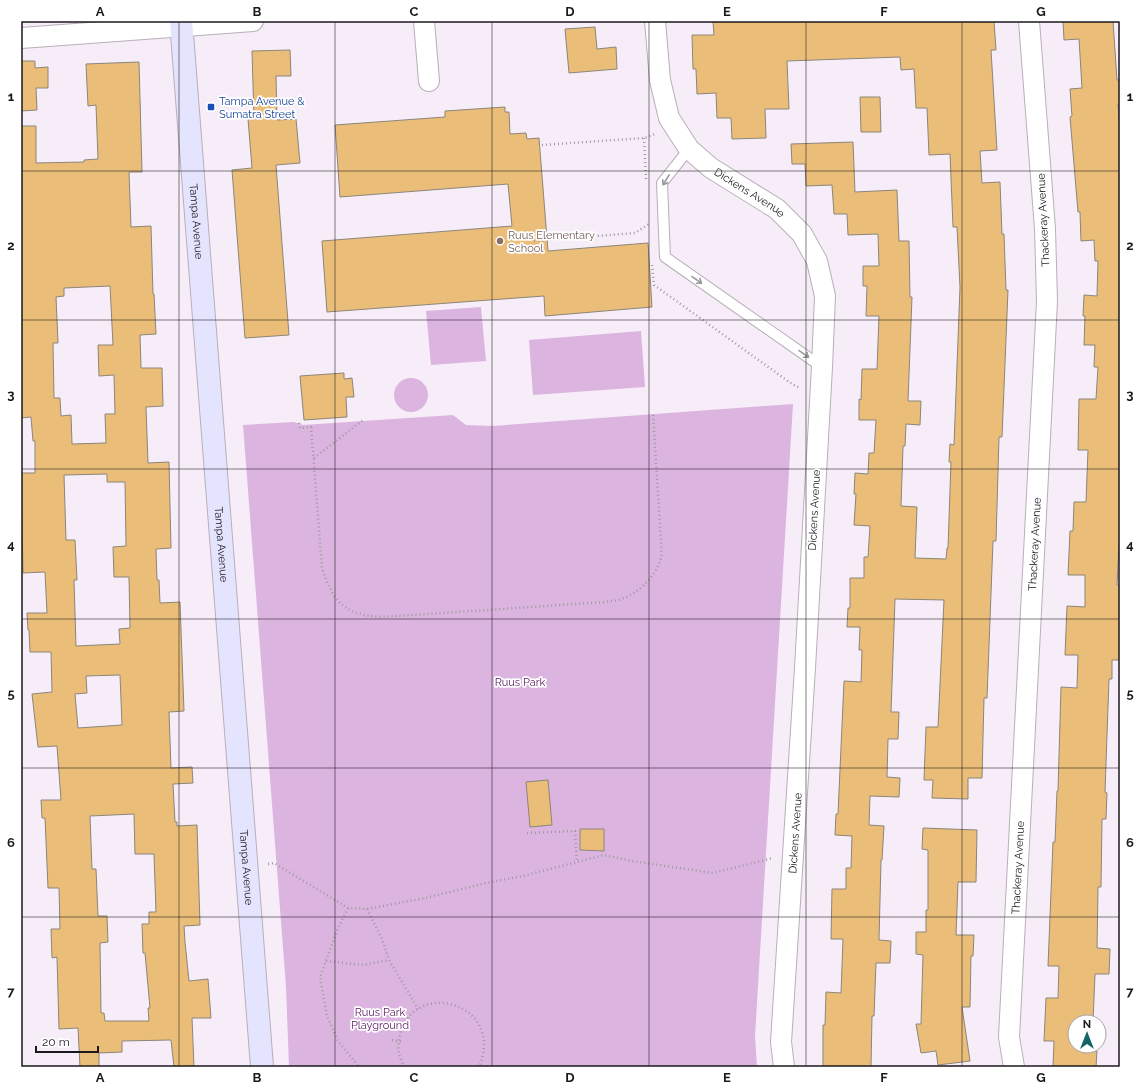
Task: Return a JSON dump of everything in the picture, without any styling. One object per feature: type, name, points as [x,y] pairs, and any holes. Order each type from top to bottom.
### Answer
[{"type":"street","points":[[21,38],[181,24],[253,21]]},
{"type":"street","points":[[424,21],[429,81]]},
{"type":"street","name":"Dickens Avenue","points":[[655,21],[660,80],[669,118],[689,149],[711,168],[777,209],[802,234],[817,261],[825,296],[794,857],[781,1042],[784,1067]]},
{"type":"street","name":"Thackeray Avenue","points":[[1014,1067],[1009,1037],[1047,302],[1045,229],[1029,21]]},
{"type":"street","name":"Tampa Avenue","points":[[181,24],[248,866],[262,1067]]},
{"type":"lane","points":[[689,149],[662,183],[665,258],[822,367]]},
{"type":"path","points":[[542,145],[644,138],[674,126]]},
{"type":"path","points":[[534,241],[635,233],[649,224]]},
{"type":"path","points":[[299,424],[300,428],[311,427],[322,568],[328,585],[335,597],[348,610],[365,616],[382,617],[612,601],[619,600],[633,593],[646,584],[655,571],[661,558],[662,542],[653,414]]},
{"type":"path","points":[[313,458],[363,420]]},
{"type":"path","points":[[527,834],[575,831],[577,862]]},
{"type":"path","points":[[248,866],[274,863],[348,908],[366,909],[425,898],[604,856],[713,873],[773,858],[794,857]]},
{"type":"path","points":[[348,908],[338,928],[320,978],[327,1016],[338,1041],[359,1067]]},
{"type":"path","points":[[366,909],[382,939],[389,960],[418,1010]]},
{"type":"path","points":[[326,961],[363,966],[389,960]]},
{"type":"path","points":[[405,1067],[399,1052],[401,1030],[407,1019],[426,1005],[449,1003],[470,1013],[478,1022],[483,1033],[485,1045],[479,1067]]},
{"type":"path","points":[[392,1040],[400,1042]]},
{"type":"green space","points":[[481,307],[486,361],[431,365],[426,311]]},
{"type":"green space","points":[[641,331],[645,387],[533,395],[529,340]]},
{"type":"green space","points":[[408,378],[414,378],[423,383],[427,389],[427,401],[423,407],[414,412],[408,412],[399,407],[394,398],[394,392],[399,383]]},
{"type":"green space","name":"Ruus Park","points":[[793,404],[755,1036],[757,1067],[289,1067],[286,987],[243,425],[294,422],[303,425],[453,415],[466,425],[492,426]]},
{"type":"building","points":[[994,21],[996,50],[991,50],[997,150],[980,151],[982,183],[1000,182],[1006,290],[1008,290],[1002,437],[999,437],[996,541],[993,541],[987,698],[984,698],[982,778],[968,778],[968,799],[932,798],[933,780],[924,780],[926,727],[938,727],[944,600],[895,599],[891,712],[899,712],[898,739],[888,739],[887,777],[900,778],[899,797],[870,796],[869,825],[884,826],[881,860],[879,940],[891,941],[890,963],[876,963],[874,1016],[872,1016],[871,1067],[823,1067],[823,1025],[825,1025],[826,992],[841,993],[843,939],[831,939],[832,889],[846,889],[846,868],[851,868],[852,836],[835,835],[836,814],[838,814],[844,681],[861,682],[862,650],[859,650],[860,627],[847,627],[848,608],[850,608],[850,578],[864,578],[864,557],[868,557],[870,526],[854,525],[856,494],[854,494],[855,473],[868,474],[869,453],[874,453],[876,420],[859,420],[859,399],[861,400],[862,369],[877,369],[879,316],[866,316],[867,286],[863,286],[863,266],[879,266],[878,234],[848,235],[847,214],[834,214],[832,185],[806,186],[805,164],[792,164],[791,144],[853,142],[855,192],[897,190],[899,241],[909,241],[910,297],[912,297],[908,401],[921,401],[920,425],[906,424],[905,446],[903,446],[901,506],[917,507],[915,558],[946,559],[948,548],[951,462],[949,462],[950,444],[954,445],[960,287],[957,227],[953,227],[950,154],[929,155],[927,108],[916,108],[914,69],[901,70],[900,57],[787,61],[789,109],[765,109],[766,138],[732,139],[731,118],[717,118],[716,93],[697,94],[696,69],[693,69],[692,35],[714,35],[713,22]]},
{"type":"building","points":[[1063,21],[1113,21],[1117,80],[1120,80],[1120,104],[1118,104],[1120,133],[1120,525],[1117,585],[1120,585],[1120,660],[1112,660],[1112,679],[1109,679],[1105,792],[1107,793],[1106,819],[1102,819],[1101,887],[1098,887],[1097,948],[1110,949],[1109,974],[1095,974],[1093,1014],[1067,1014],[1067,1054],[1097,1054],[1096,1067],[1053,1067],[1054,1041],[1044,1041],[1046,998],[1058,998],[1059,966],[1048,966],[1053,842],[1055,842],[1058,791],[1061,687],[1077,688],[1078,655],[1065,655],[1067,606],[1085,607],[1085,575],[1068,575],[1070,531],[1073,531],[1074,502],[1086,502],[1088,450],[1078,450],[1079,399],[1096,399],[1098,367],[1094,367],[1095,345],[1084,345],[1085,316],[1083,316],[1084,295],[1097,296],[1098,261],[1095,261],[1094,240],[1081,241],[1080,212],[1078,212],[1070,117],[1072,116],[1070,89],[1082,88],[1079,39],[1064,40]]},
{"type":"building","points":[[595,27],[597,49],[616,47],[617,69],[569,73],[565,29]]},
{"type":"building","points":[[290,50],[291,76],[276,76],[277,120],[296,119],[300,163],[276,165],[289,335],[245,338],[232,170],[252,168],[248,119],[254,119],[252,51]]},
{"type":"building","points":[[21,61],[35,61],[35,68],[48,67],[48,88],[36,88],[37,110],[21,111]]},
{"type":"building","points":[[139,62],[142,172],[129,172],[131,227],[151,226],[156,334],[140,335],[141,368],[162,368],[163,406],[146,407],[148,463],[169,462],[171,548],[156,549],[157,580],[159,580],[160,603],[180,602],[184,711],[169,712],[171,768],[192,767],[193,783],[173,784],[175,822],[177,822],[177,826],[197,825],[200,925],[184,926],[185,942],[189,981],[208,979],[211,1018],[192,1018],[194,1067],[174,1067],[171,1040],[122,1041],[122,1052],[99,1053],[99,1067],[80,1067],[78,1028],[59,1029],[57,957],[52,958],[51,929],[60,929],[59,888],[48,888],[45,818],[42,818],[41,800],[61,800],[57,746],[38,747],[32,694],[52,692],[51,652],[30,652],[27,613],[47,613],[45,572],[23,573],[21,473],[35,473],[35,441],[33,441],[31,417],[21,418],[21,126],[36,126],[36,163],[84,162],[84,160],[98,159],[96,105],[88,106],[86,64]],"holes":[[[110,286],[113,345],[98,345],[99,376],[114,375],[115,414],[105,414],[106,443],[72,444],[71,415],[61,416],[60,398],[54,398],[53,343],[58,343],[56,297],[64,296],[64,288]],[[107,474],[107,482],[125,482],[126,546],[113,547],[114,577],[129,577],[130,628],[119,629],[120,644],[76,646],[74,580],[77,580],[75,540],[66,540],[64,475]],[[120,675],[122,725],[78,728],[75,694],[87,693],[86,676]],[[134,814],[135,854],[154,854],[156,912],[149,912],[149,924],[142,924],[143,953],[145,953],[150,1008],[148,1008],[149,1021],[105,1021],[104,1013],[101,1013],[100,943],[108,942],[107,916],[98,916],[96,869],[92,869],[90,816]]]},
{"type":"building","points":[[860,97],[880,97],[881,132],[861,132]]},
{"type":"building","points":[[505,107],[505,112],[509,112],[510,134],[526,133],[527,139],[539,138],[548,251],[648,243],[652,307],[545,316],[544,296],[327,312],[322,241],[512,226],[508,184],[340,197],[335,125],[445,117],[445,111]]},
{"type":"building","points":[[344,373],[344,379],[352,378],[354,397],[346,397],[347,417],[304,420],[300,376]]},
{"type":"building","points":[[548,780],[552,825],[530,827],[526,782]]},
{"type":"building","points":[[923,828],[977,830],[976,882],[958,882],[956,935],[974,935],[973,956],[971,956],[970,1007],[962,1007],[970,1061],[938,1065],[936,1051],[921,1053],[916,1024],[921,1024],[923,955],[916,954],[916,932],[926,932],[926,910],[928,910],[928,850],[922,849]]},
{"type":"building","points":[[580,829],[604,829],[604,851],[580,850]]},
{"type":"place","name":"Tampa Avenue & Sumatra Street","points":[[211,107]]},
{"type":"place","name":"Ruus Elementary School","points":[[500,241]]},
{"type":"park label","name":"Ruus Park Playground","points":[[380,1018]]}]
